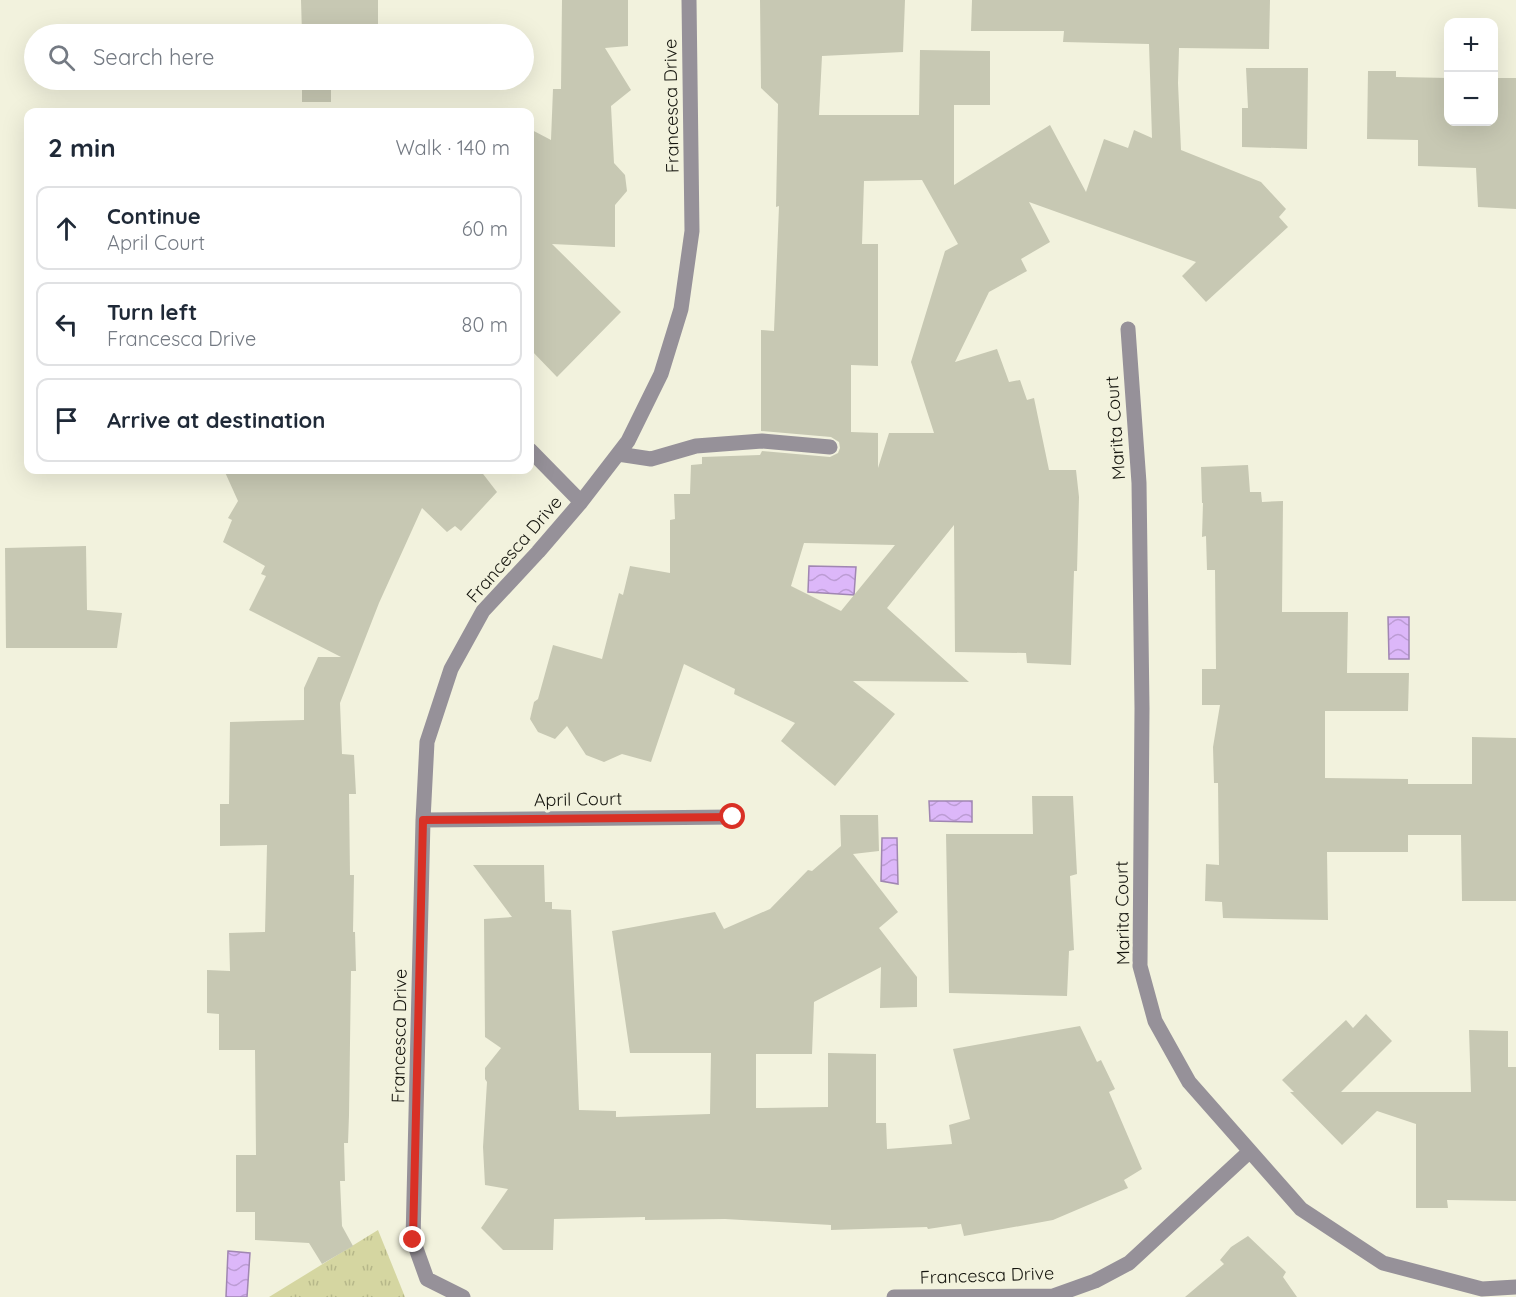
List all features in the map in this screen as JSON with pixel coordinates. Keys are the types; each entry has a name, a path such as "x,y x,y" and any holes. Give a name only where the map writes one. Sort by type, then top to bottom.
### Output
{"street":[{"name":"Francesca Drive","path":"463,1297 427,1279 413,1240 423,820 427,742 451,669 483,611 581,502 618,454 661,374 681,309 692,231 689,0"},
{"name":"Marita Court","path":"1128,328 1139,483 1142,708 1140,966 1155,1021 1189,1082 1300,1209 1383,1263 1482,1288 1516,1287"},
{"path":"618,454 651,459 696,446 762,441 830,447"},
{"path":"534,454 581,502"},
{"name":"April Court","path":"423,820 733,817"},
{"name":"Francesca Drive","path":"894,1297 1053,1296 1095,1281 1128,1263 1248,1152"}],"green space":[{"path":"378,1230 405,1297 269,1297"}],"water":[{"path":"809,566 856,567 854,595 808,592"},
{"path":"1388,617 1409,617 1409,659 1389,659"},
{"path":"929,801 972,801 972,822 930,821"},
{"path":"882,838 897,838 898,884 881,881"},
{"path":"228,1251 250,1253 247,1297 226,1297"}],"building":[{"path":"301,0 378,0 378,24 302,24"},
{"path":"562,0 628,0 628,46 605,48 631,90 611,106 614,163 625,175 627,191 615,205 615,247 552,244 621,312 557,377 534,353 534,131 551,140 553,89 561,89"},
{"path":"760,0 905,0 903,52 822,56 819,115 919,115 920,50 990,51 990,105 954,105 954,185 1050,125 1086,192 1104,139 1128,148 1134,130 1152,138 1149,44 1063,42 1064,31 971,31 972,0 1270,0 1269,49 1179,48 1181,150 1261,182 1286,209 1279,217 1288,227 1206,302 1182,276 1196,262 1029,202 1050,242 1021,259 1027,271 989,292 955,362 997,349 1009,382 1020,380 1027,400 1034,398 1049,470 1076,470 1079,497 1071,665 1027,663 1026,653 955,652 954,525 887,608 969,682 853,681 895,714 835,786 781,741 795,723 734,694 735,689 684,664 651,762 622,754 604,762 586,755 567,726 555,739 538,732 530,719 553,645 602,659 619,593 623,595 630,566 670,573 670,520 675,519 674,494 690,494 691,465 702,464 702,457 760,455 762,451 830,457 838,453 840,448 839,442 831,437 761,431 761,330 774,331 779,206 776,207 778,104 761,88","holes":["922,180 958,244 945,251 911,362 934,433 889,433 878,468 878,433 851,432 851,365 878,366 878,244 862,244 864,181","804,543 895,545 841,611 791,586"]},
{"path":"1246,68 1308,68 1307,149 1242,147 1242,108 1248,108"},
{"path":"1368,71 1396,71 1396,77 1444,78 1444,126 1498,126 1498,78 1516,78 1516,209 1478,207 1476,168 1418,166 1418,140 1367,139"},
{"path":"302,90 331,90 331,102 302,102"},
{"path":"1248,465 1250,492 1261,492 1262,502 1283,501 1282,612 1348,612 1347,673 1409,673 1408,711 1325,711 1325,778 1408,779 1408,784 1472,784 1472,737 1516,738 1516,901 1462,901 1461,835 1408,835 1408,852 1327,852 1328,920 1223,918 1222,902 1205,901 1206,864 1219,865 1218,783 1214,783 1213,747 1220,705 1202,705 1202,669 1216,669 1215,570 1207,570 1206,536 1202,537 1201,467"},
{"path":"226,474 483,474 497,492 461,531 455,526 447,532 422,508 379,603 340,703 342,754 354,755 356,794 349,794 350,875 354,875 353,932 355,932 356,971 351,971 348,1143 344,1143 345,1181 340,1181 342,1226 353,1246 322,1264 309,1243 255,1240 255,1212 236,1212 236,1155 256,1155 255,1050 219,1050 219,1014 207,1013 207,970 230,971 229,933 265,932 267,845 220,846 220,804 229,804 230,722 304,720 304,688 318,657 341,657 249,610 266,576 261,574 265,566 223,542 232,520 228,518 238,501"},
{"path":"86,546 87,610 122,613 117,648 6,648 5,548"},
{"path":"1032,796 1073,796 1077,874 1070,876 1074,950 1069,951 1067,996 949,993 946,834 1033,834"},
{"path":"840,815 878,815 879,851 853,854 898,912 879,928 917,977 917,1007 880,1008 881,967 814,1002 812,1054 756,1054 756,1108 828,1107 828,1053 876,1054 876,1123 886,1123 887,1149 952,1144 949,1125 970,1119 953,1049 1080,1026 1097,1062 1101,1060 1115,1089 1109,1092 1142,1169 1124,1180 1128,1188 1053,1220 964,1236 961,1224 928,1229 927,1227 831,1230 831,1225 725,1219 645,1220 645,1217 554,1219 553,1250 503,1250 481,1228 508,1189 485,1185 483,1147 487,1082 485,1068 501,1048 485,1037 484,919 512,917 473,865 544,865 545,902 552,902 552,909 571,910 579,1110 616,1111 616,1117 710,1114 711,1053 630,1053 612,931 715,912 724,929 770,909 808,870 812,871 841,846"},
{"path":"1366,1014 1392,1041 1341,1092 1471,1092 1469,1030 1508,1031 1508,1067 1516,1067 1516,1201 1447,1200 1448,1208 1416,1208 1416,1124 1377,1111 1342,1145 1290,1092 1294,1092 1282,1080 1346,1020 1353,1028"},
{"path":"1248,1236 1286,1272 1283,1277 1297,1297 1185,1297 1224,1264 1220,1260 1231,1247"}],"route":[{"path":"413,1240 423,820 733,817"}]}
